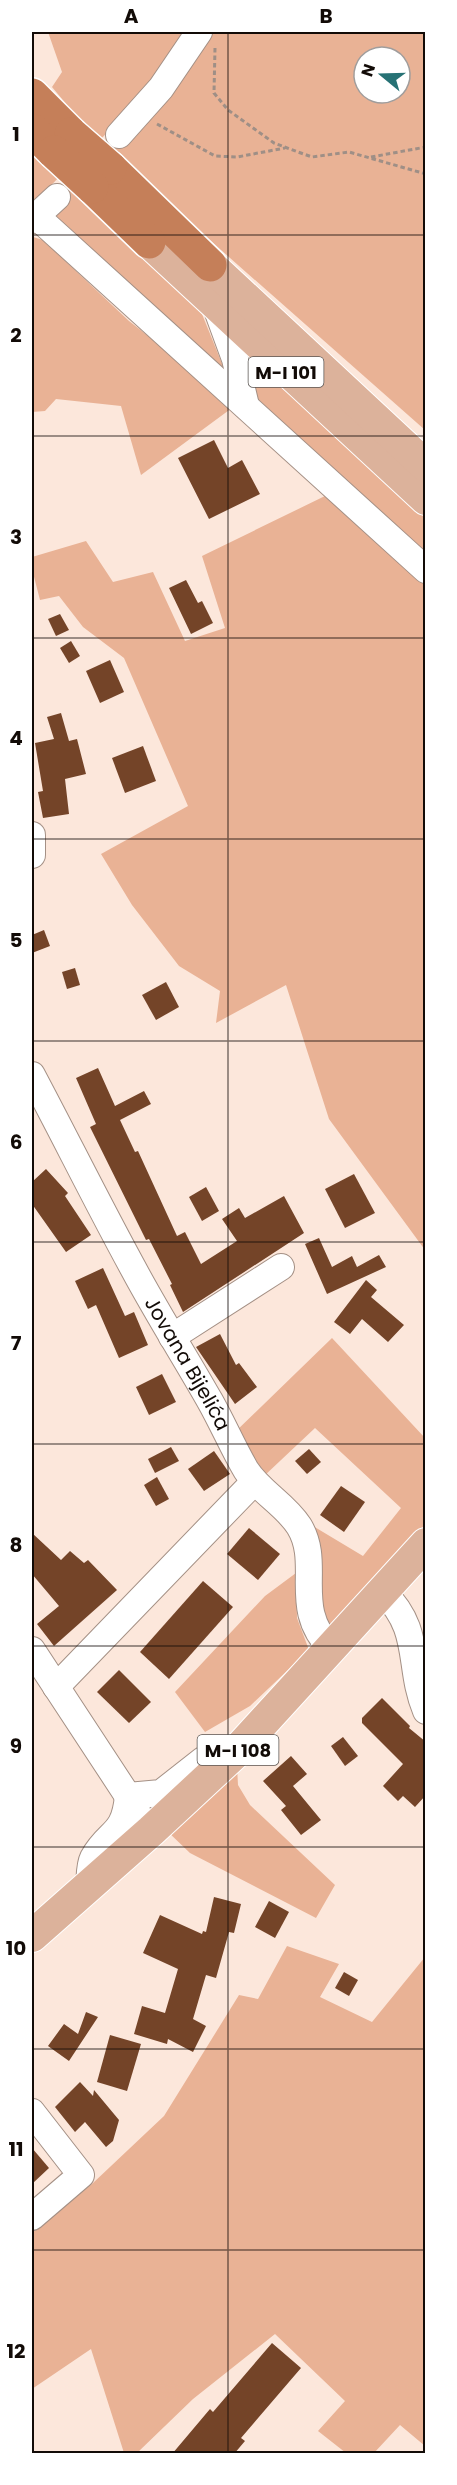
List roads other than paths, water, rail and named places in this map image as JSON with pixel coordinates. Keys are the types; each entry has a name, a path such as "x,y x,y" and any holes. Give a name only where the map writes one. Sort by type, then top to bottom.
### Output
{"highway":[{"name":"M-I 101","path":"32,95 52,138 210,265"},
{"name":"M-I 101","path":"101,178 149,242"}],"main road":[{"name":"M-I 101","path":"149,242 216,307 426,499"},
{"name":"M-I 101","path":"210,265 418,458"},
{"name":"M-I 108","path":"32,1936 235,1753 426,1544"}],"street":[{"path":"119,135 207,36"},
{"path":"57,197 34,218 426,570"},
{"path":"216,307 235,359 246,406"},
{"path":"32,834 32,855"},
{"name":"Jovana Bijelića","path":"32,1075 133,1270 254,1482 298,1525 306,1552 307,1595 313,1623 320,1637 332,1649"},
{"path":"172,1336 281,1268"},
{"path":"56,1687 254,1482"},
{"path":"383,1592 404,1618 412,1642 420,1695 426,1711"},
{"path":"32,1650 151,1831"},
{"path":"128,1796 161,1793 203,1760 235,1753"},
{"path":"89,1887 94,1857 123,1824 128,1796"},
{"path":"32,2112 81,2175 32,2217"}]}
